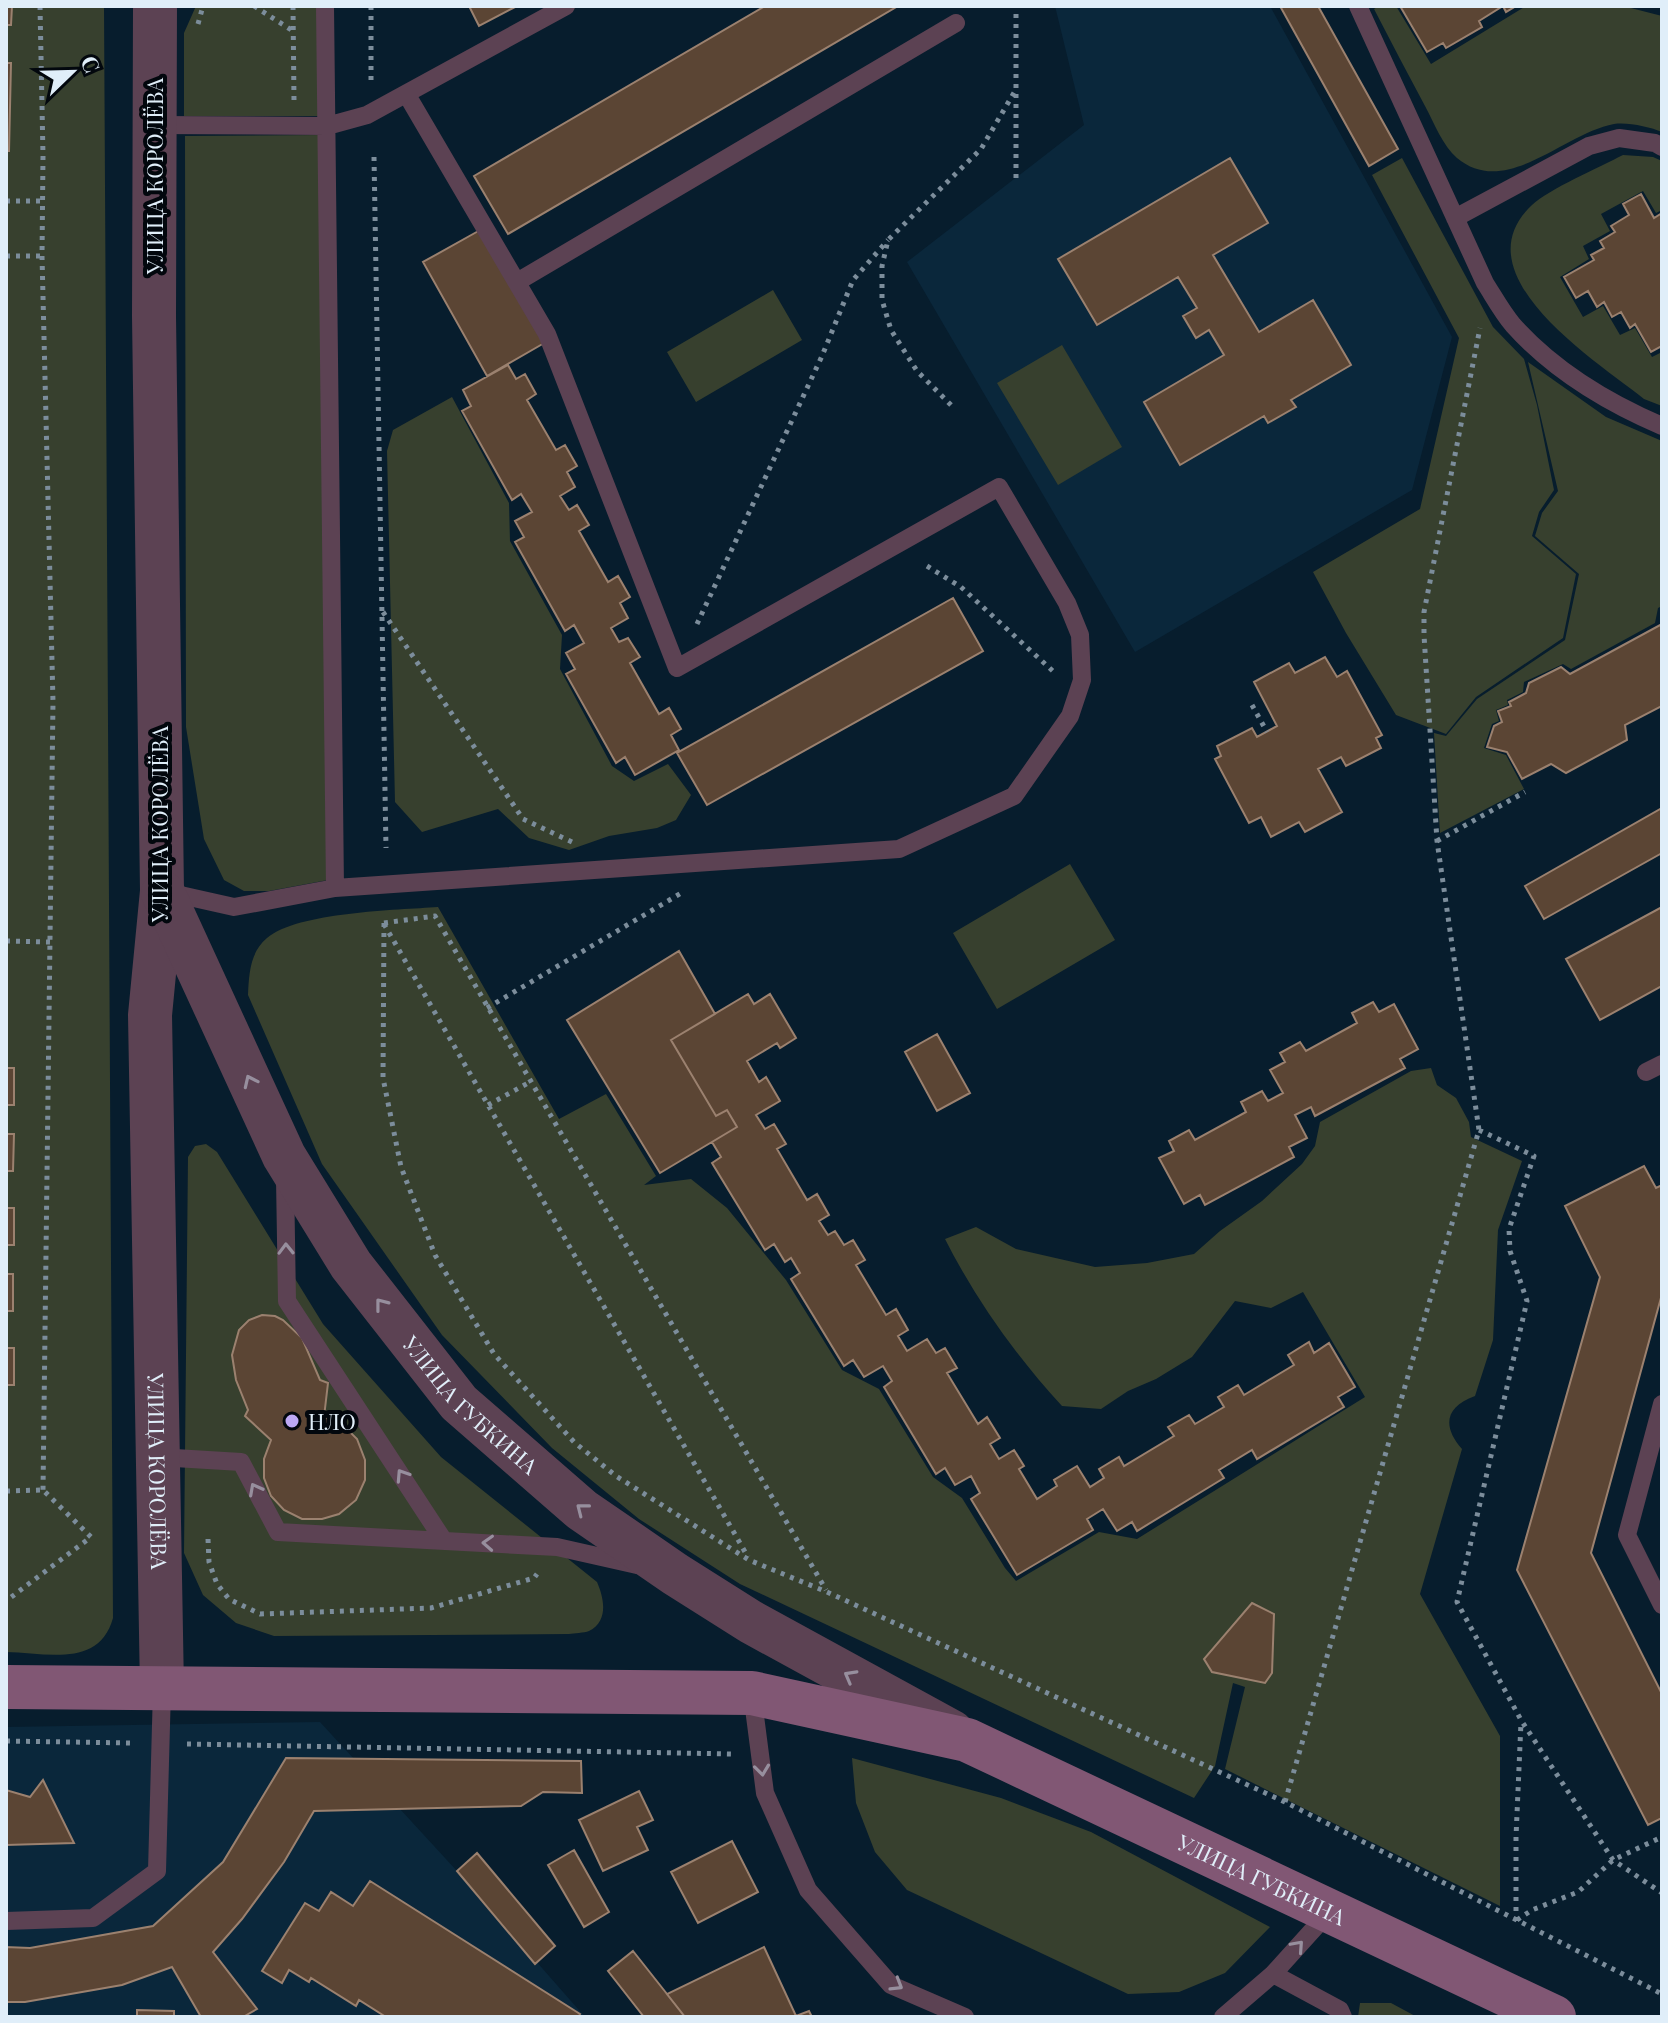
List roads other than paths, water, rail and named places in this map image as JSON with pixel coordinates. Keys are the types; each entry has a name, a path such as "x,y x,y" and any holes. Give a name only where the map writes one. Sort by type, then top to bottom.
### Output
{"main road":[{"name":"УЛИЦА ГУБКИНА","path":"6,1687 752,1693 967,1740 1554,2017"}],"street":[{"name":"УЛИЦА КОРОЛЁВА","path":"155,6 153,125 162,891 150,1015 162,1689"},
{"name":"УЛИЦА ГУБКИНА","path":"162,891 284,1156 351,1265 459,1403 582,1510 675,1574 751,1622 967,1740"}],"lane":[{"path":"325,6 335,888"},
{"path":"153,125 327,126 367,115 566,6"},
{"path":"1358,6 1485,283 1511,323 1543,356 1612,404 1662,426"},
{"path":"517,282 956,23"},
{"path":"162,891 234,907 335,888 899,849 1014,796 1070,716 1082,680 1080,635 1067,603 999,487 677,668 547,334 407,95"},
{"path":"1455,218 1589,146 1619,138 1655,143 1662,147"},
{"path":"284,1156 287,1301 444,1541"},
{"path":"1662,1404 1627,1535 1662,1605"},
{"path":"158,1457 241,1462 278,1532 557,1547 675,1574"},
{"path":"6,1921 93,1918 157,1871 162,1689"},
{"path":"752,1693 765,1793 808,1890 891,1985 965,2017"},
{"path":"1223,2017 1273,1974 1330,1910"},
{"path":"1273,1974 1340,2010 1343,2017"}],"place":[{"name":"НЛО","path":"292,1421"}]}
